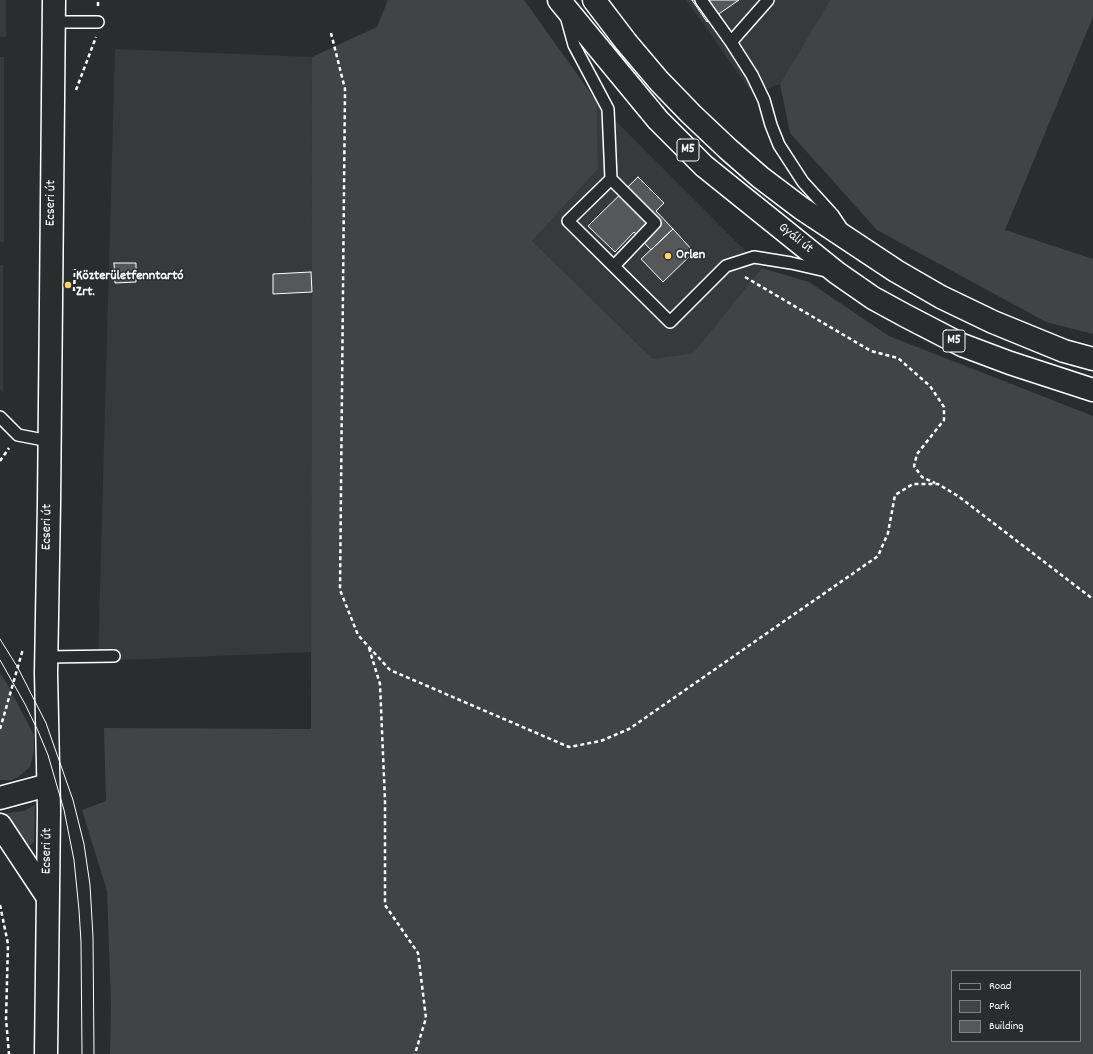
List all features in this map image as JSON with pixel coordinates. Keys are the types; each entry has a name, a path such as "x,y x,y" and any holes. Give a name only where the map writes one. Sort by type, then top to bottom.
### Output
{"main road":[{"name":"Ecseri út","path":"46,1054 48,785 46,657 54,0"},
{"name":"Gyáli út","path":"594,0 626,42 659,81 691,114 760,177 801,208 896,271 941,297 993,322 1064,351 1093,359"},
{"name":"Gyáli út","path":"561,2 658,120 704,166 837,273 873,298 962,345 1010,363 1093,390"},
{"path":"0,798 48,785"},
{"path":"0,825 47,896"}],"lane":[{"path":"701,0 752,75 764,100 779,145 803,182 833,215 852,242"},
{"path":"731,42 768,0"},
{"path":"561,2 574,45 608,109 612,178 655,223 614,266"},
{"path":"54,22 98,22"},
{"path":"612,178 568,221 670,322 726,266 754,257 837,273"},
{"path":"0,417 18,435 49,441"},
{"path":"46,657 114,656"}],"path":[{"path":"331,33 345,89 340,590 358,635 390,670 568,747 601,741 629,729 878,556 888,533 895,495 913,484 938,484"},
{"path":"726,266 871,351 898,358 930,386 944,407 944,420 916,454 914,466 922,477 938,484 958,496 1093,599"},
{"path":"369,647 380,684 385,801 385,905 418,953 426,1018 415,1054"},
{"path":"0,905 8,944 6,1019 9,1054"}],"shaded area":[{"path":"0,0 6,0 6,37 0,37"},
{"path":"686,0 830,0 780,84 753,94"},
{"path":"115,49 312,57 311,652 98,661"},
{"path":"0,57 4,57 4,242 0,242"},
{"path":"597,102 762,268 693,353 653,359 532,241 598,169"},
{"path":"0,265 3,265 3,393 0,390"}],"green space":[{"path":"388,0 524,0 597,102 598,169 532,241 653,359 693,353 762,268 809,282 889,336 1093,416 1093,1054 110,1054 111,1004 107,891 82,810 106,801 104,728 311,729 312,57 377,27"},
{"path":"830,0 1093,0 1093,17 1005,230 1093,259 1093,334 1046,322 877,230 790,133 780,84"},
{"path":"0,673 34,735 34,752 30,767 12,780 0,780"},
{"path":"35,805 34,842 31,845 28,845 6,813 24,811"}],"building":[{"path":"692,0 739,0 707,22"},
{"path":"638,177 664,203 656,211 673,229 651,250 634,232 615,252 588,226"},
{"name":"Orlen","path":"673,229 694,252 663,282 641,259"},
{"path":"114,263 136,263 136,282 115,283"},
{"path":"311,272 312,292 273,294 273,274"}],"tram line":[{"path":"0,639 18,668 46,723 73,800 84,844 90,885 93,937 94,1054"},
{"path":"0,660 25,704 38,731 48,755 64,810 74,860 79,910 81,942 82,1054"}],"place":[{"name":"Orlen","path":"668,256"},
{"name":"Közterületfenntartó Zrt.","path":"68,285"}]}
